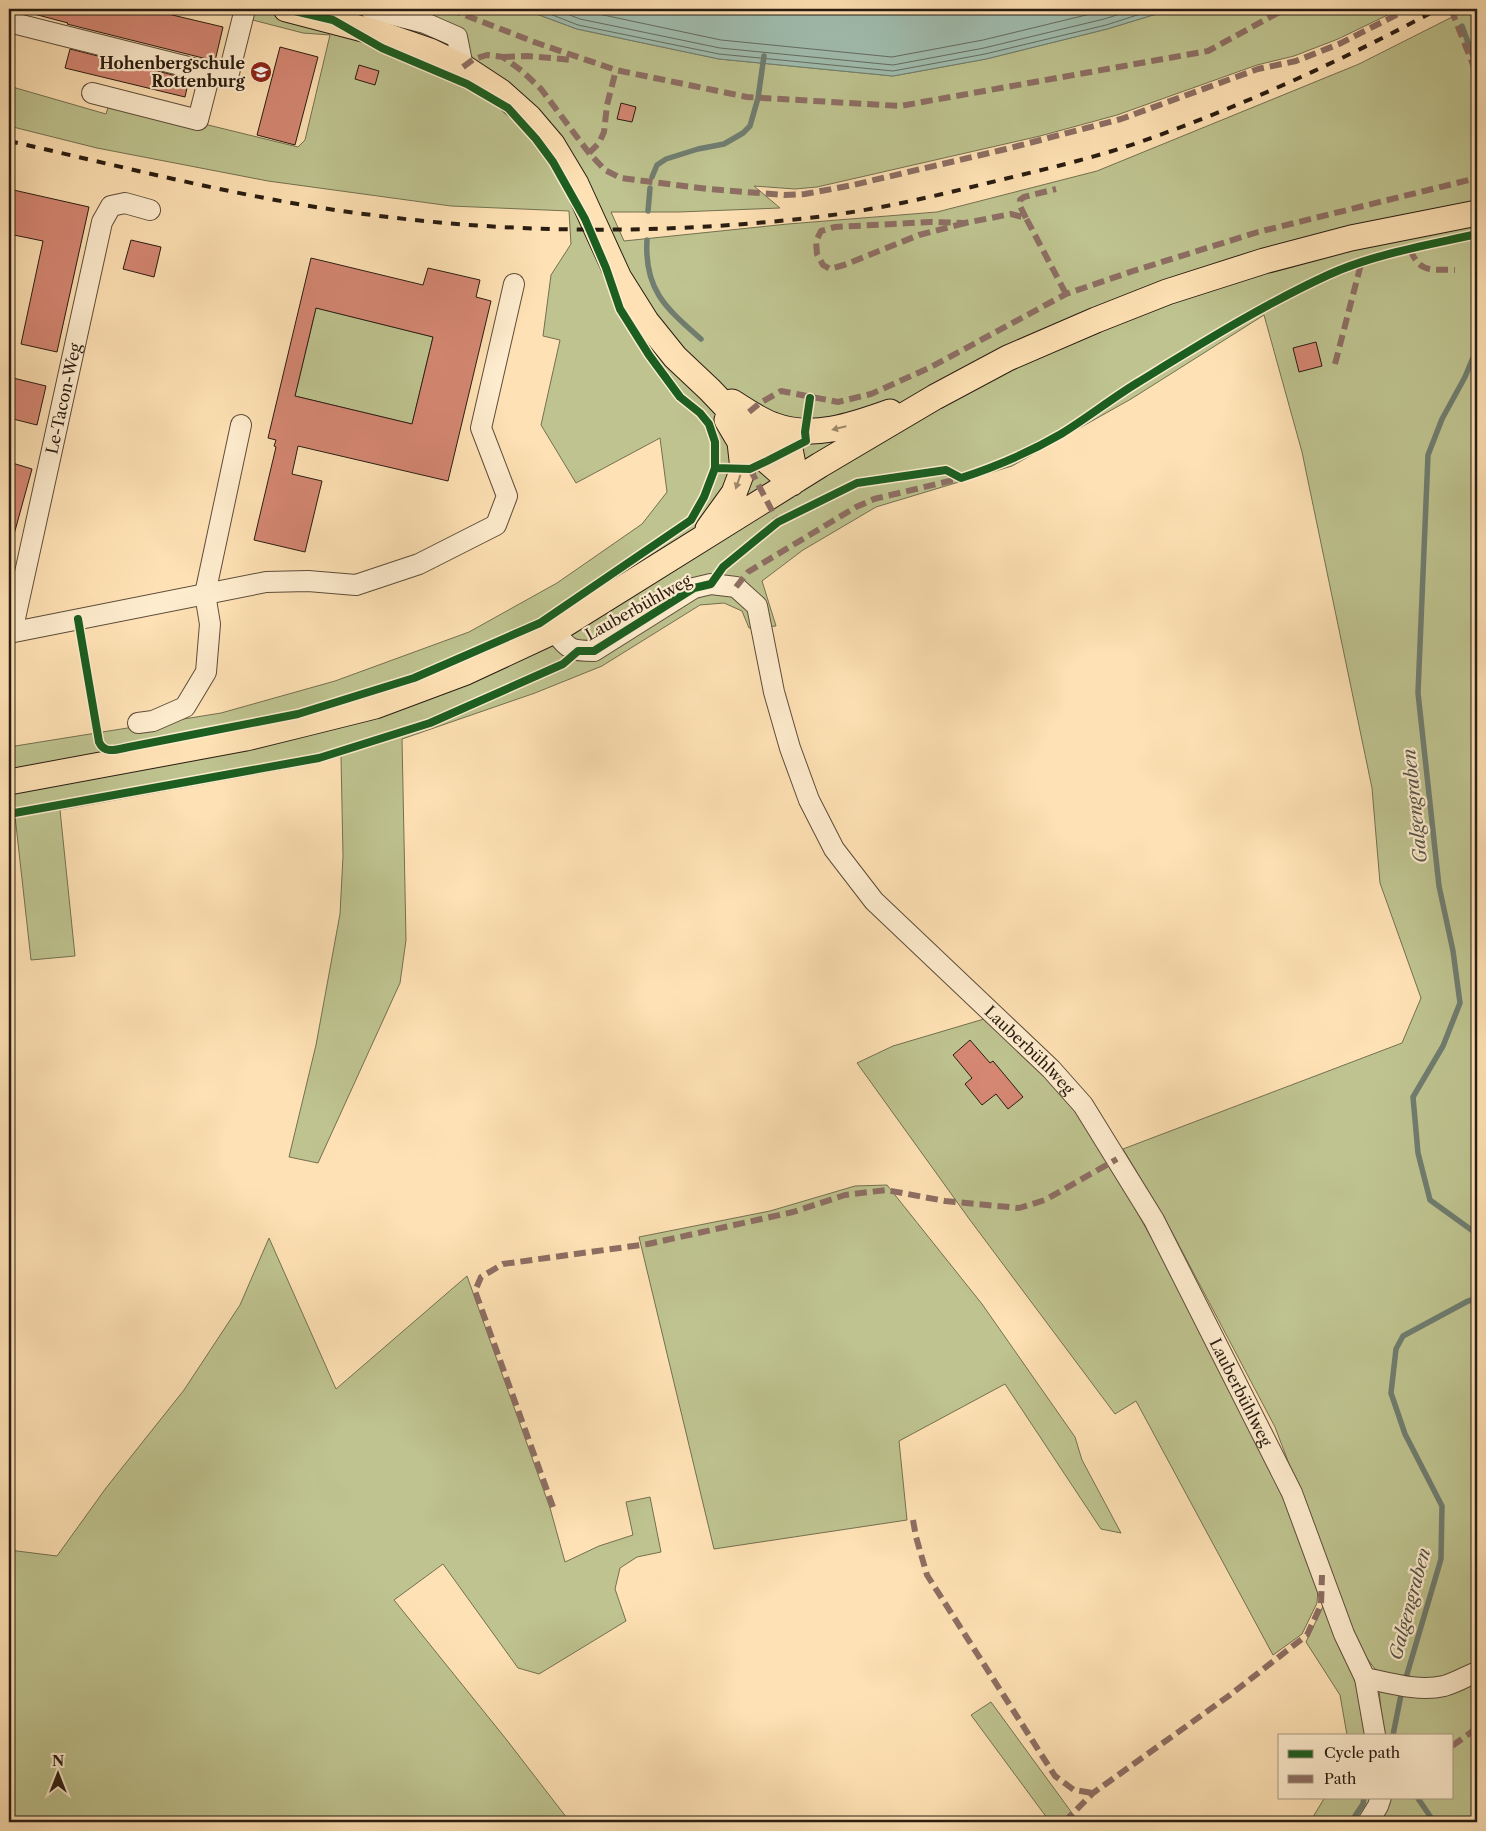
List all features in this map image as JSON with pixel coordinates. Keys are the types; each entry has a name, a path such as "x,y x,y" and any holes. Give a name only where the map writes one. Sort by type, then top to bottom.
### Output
{"main road":[{"path":"286,9 403,41 463,67 502,92 529,117 552,144 576,184 619,278 646,321 675,358 710,390 748,430 767,461 794,481"},
{"path":"9,782 246,738 375,706 466,672 554,631 702,537 935,396 1008,358 1096,320 1168,292 1264,261 1351,238 1477,213"},
{"path":"710,390 771,425 787,430 826,431 876,417 935,396"},
{"path":"702,537 734,493 743,469 740,442 710,390"},
{"path":"771,425 790,449 794,481"}],"street":[{"path":"9,22 228,77 245,9"},
{"path":"370,9 425,23 457,37 463,67"},
{"path":"92,93 198,120 210,73"},
{"name":"Le-Tacon-Weg","path":"11,632 102,222 111,206 125,203 150,210"},
{"path":"11,632 266,582 308,581 356,585 420,564 496,525 507,496 481,428 514,284"},
{"path":"138,723 153,720 186,707 206,672 210,624 205,594 242,425"},
{"name":"Lauberbühlweg","path":"554,631 567,647 578,651 594,651 694,588 711,584 736,587 757,606 774,692 790,748 809,800 834,849 874,901 1052,1069 1083,1106 1154,1220 1292,1493 1344,1634 1365,1678 1375,1732"},
{"path":"1365,1678 1425,1688 1444,1686 1477,1672"},
{"path":"1368,1822 1381,1798"}],"green space":[{"path":"210,9 523,9 577,29 719,59 893,76 986,59 1107,29 1173,9 1400,9 1338,39 1294,56 1257,65 1117,115 1040,136 817,187 795,189 754,186 780,208 679,212 611,212 624,241 788,224 937,212 1097,171 1359,64 1468,9 1477,9 1477,1664 1442,1680 1394,1678 1375,1669 1359,1648 1275,1427 1164,1217 1123,1149 1402,1043 1421,998 1380,883 1372,788 1302,452 1264,315 1131,399 1012,466 876,507 803,550 762,581 776,626 749,628 742,611 724,603 700,605 602,666 535,693 402,739 406,940 400,983 318,1163 289,1157 316,1045 340,914 343,856 341,756 317,763 60,810 75,956 31,960 15,816 9,817 9,747 221,713 335,681 469,632 557,583 642,524 667,492 660,438 576,483 541,425 560,340 543,336 551,275 571,244 569,211 451,206 268,181 97,148 9,126 9,86 106,114 110,101 298,147 305,140 330,35 303,33"},
{"path":"316,308 433,337 412,424 295,396"},
{"path":"984,1019 1041,1069 1091,1130 1213,1348 1288,1494 1319,1576 1317,1603 1302,1634 1273,1655 1136,1401 1115,1414 970,1220 857,1063 893,1046"},
{"path":"887,1185 982,1304 1075,1437 1082,1460 1121,1533 1101,1529 1005,1384 899,1441 907,1520 714,1549 639,1237 770,1211 855,1186"},
{"path":"269,1238 336,1389 467,1276 550,1508 565,1562 599,1546 633,1535 626,1502 650,1497 661,1552 637,1557 620,1568 615,1589 626,1621 539,1674 518,1668 443,1564 394,1600 570,1822 9,1822 9,1550 57,1556 106,1488 184,1390 240,1305"},
{"path":"1326,1600 1357,1686 1369,1734 1347,1734 1340,1695 1306,1642"},
{"path":"1477,1677 1477,1822 1310,1822 1324,1798 1454,1798 1454,1734 1384,1734 1379,1691"},
{"path":"991,1702 1079,1822 1050,1822 971,1715"}],"water":[{"path":"523,9 1173,9 1107,29 986,59 893,76 719,59 577,29"}],"building":[{"path":"34,9 147,9 223,27 215,61 67,24 34,14"},
{"path":"280,47 318,57 295,145 257,135"},
{"path":"70,49 189,79 185,97 65,68"},
{"path":"359,65 379,71 375,85 355,79"},
{"path":"621,103 636,107 632,122 617,119"},
{"path":"9,189 89,207 57,352 21,344 43,241 9,234"},
{"path":"131,240 161,247 154,277 123,269"},
{"path":"311,258 423,285 428,268 480,280 476,297 491,301 448,481 298,446 292,474 322,481 305,552 254,540 276,447 274,446 276,440 268,438","holes":["316,308 433,337 412,424 295,396"]},
{"path":"1316,342 1322,366 1299,372 1293,348"},
{"path":"9,377 46,386 37,425 9,418"},
{"path":"9,462 32,469 13,538 9,537"},
{"path":"970,1040 990,1063 993,1061 1023,1097 1008,1109 996,1094 982,1105 965,1084 972,1078 953,1055"}],"waterway":[{"name":"Galgengraben","path":"1462,26 1477,67"},
{"path":"652,177 657,165 666,159 698,149 724,144 743,133 750,126 758,98 764,56"},
{"path":"648,211 650,188"},
{"path":"647,240 649,272 660,297 677,317 701,339"},
{"name":"Galgengraben","path":"1477,348 1465,377 1442,419 1428,455 1418,693 1439,886 1453,951 1460,1003 1443,1046 1413,1097 1418,1153 1430,1200 1477,1234"},
{"name":"Galgengraben","path":"1405,1681 1441,1559 1442,1506 1405,1434 1391,1393 1396,1349 1403,1336 1468,1301 1477,1299"},
{"name":"Galgengraben","path":"1393,1734 1402,1690"},
{"name":"Galgengraben","path":"1351,1822 1363,1804 1364,1798"},
{"path":"1418,1798 1434,1822"}],"railway":[{"path":"9,141 280,201 326,209 426,221 535,229 590,230 699,227 754,223 833,215 907,202 1042,170 1117,149 1154,137 1262,94 1334,62 1438,9"}],"marked path":[{"path":"449,9 537,43 616,70 747,97 900,106 1208,51 1285,9"},
{"path":"463,67 474,59 487,55 503,57 522,71 541,89 589,153 605,170 621,178 708,189 784,195 805,194 853,185 1006,149 1121,119 1258,69 1296,61 1339,44 1408,9"},
{"path":"1451,9 1477,75"},
{"path":"503,57 527,56 573,60"},
{"path":"589,153 599,143 604,132 607,105 616,70"},
{"path":"749,412 781,391 838,402 871,394 931,367 1066,294 1258,232 1477,178"},
{"path":"1026,218 1020,206 1020,200 1024,197 1056,189"},
{"path":"965,223 919,235 830,269 823,265 817,254 816,241 821,231 835,227 930,222 965,223 1011,214 1026,218 1066,294"},
{"path":"1410,249 1418,263 1422,266 1433,270 1455,270"},
{"path":"1335,364 1361,264"},
{"path":"750,469 778,522"},
{"path":"736,587 748,572 856,507 874,499 962,478"},
{"path":"553,1507 475,1291 481,1277 503,1264 648,1244 793,1212 845,1195 886,1190 945,1201 1019,1208 1045,1200 1117,1159"},
{"path":"913,1520 927,1575 1055,1776 1074,1790 1093,1793"},
{"path":"1064,1822 1093,1793 1230,1695 1307,1635 1321,1605 1322,1575"},
{"path":"1454,1745 1477,1728"}],"cycle path":[{"path":"78,619 99,742 105,749 116,750 298,714 414,678 540,623 691,520 704,497 715,468 715,442 709,424 700,413 680,397 649,355 620,309 606,268 585,219 553,162 536,139 508,108 467,84 382,48 333,20 286,9"},
{"path":"9,814 319,758 430,723 563,664 578,651 594,651 694,588 711,584 723,567 778,522 857,483 946,470 961,478 999,464 1061,434 1127,389 1184,354 1303,287 1364,261 1477,234"},
{"path":"715,468 750,469 806,441 805,432 810,398"}],"place":[{"name":"Hohenbergschule Rottenburg","path":"261,72"}]}
